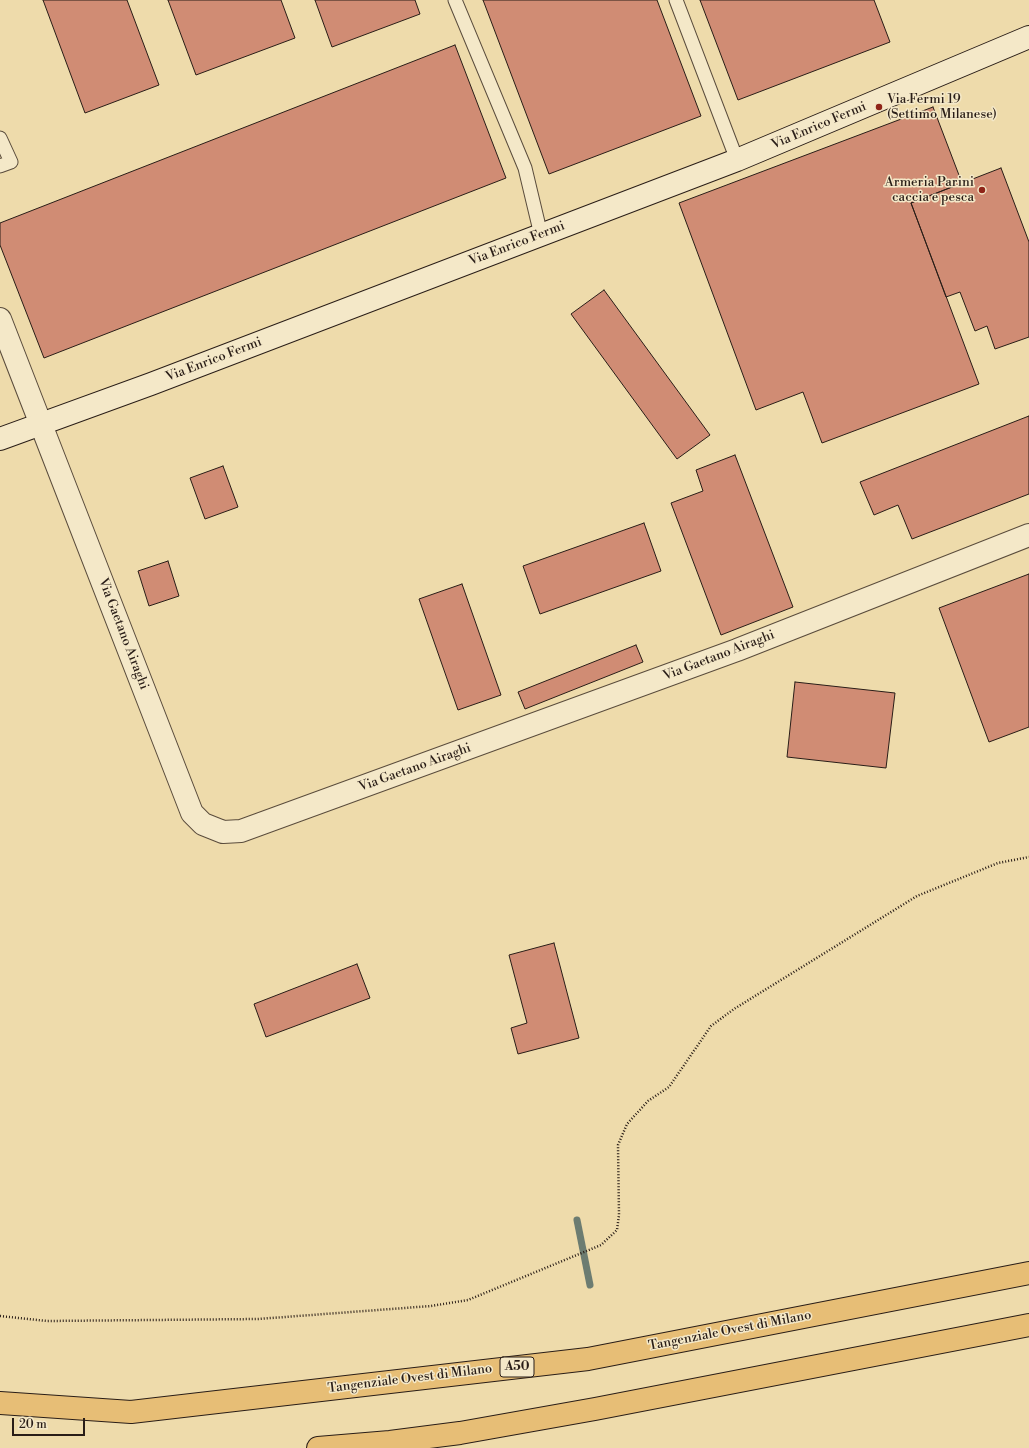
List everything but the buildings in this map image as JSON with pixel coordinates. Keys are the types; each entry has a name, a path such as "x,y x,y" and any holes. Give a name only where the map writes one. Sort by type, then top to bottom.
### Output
{"highway":[{"name":"Tangenziale Ovest di Milano","path":"0,1403 131,1412 588,1359 1029,1274"},
{"path":"318,1448 390,1442 460,1433 595,1409 1029,1326"}],"street":[{"name":"Via Enrico Fermi","path":"0,439 41,425 737,160 1029,37"},
{"name":"Via Gaetano Airaghi","path":"0,319 192,813 203,824 223,832 241,832 737,650 1029,535"}],"lane":[{"path":"455,0 524,168 541,235"},
{"path":"676,0 737,160"},
{"path":"0,138 11,162 0,166"}],"path":[{"path":"0,1316 47,1321 258,1319 431,1306 468,1300 601,1245 617,1230 619,1215 618,1145 627,1124 648,1101 669,1087 711,1026 734,1009 917,896 998,863 1029,857"}],"waterway":[{"path":"577,1220 590,1285"}],"place":[{"name":"Via Fermi 19 (Settimo Milanese)","path":"879,107"},
{"name":"Armeria Parini caccia e pesca","path":"982,190"}]}
